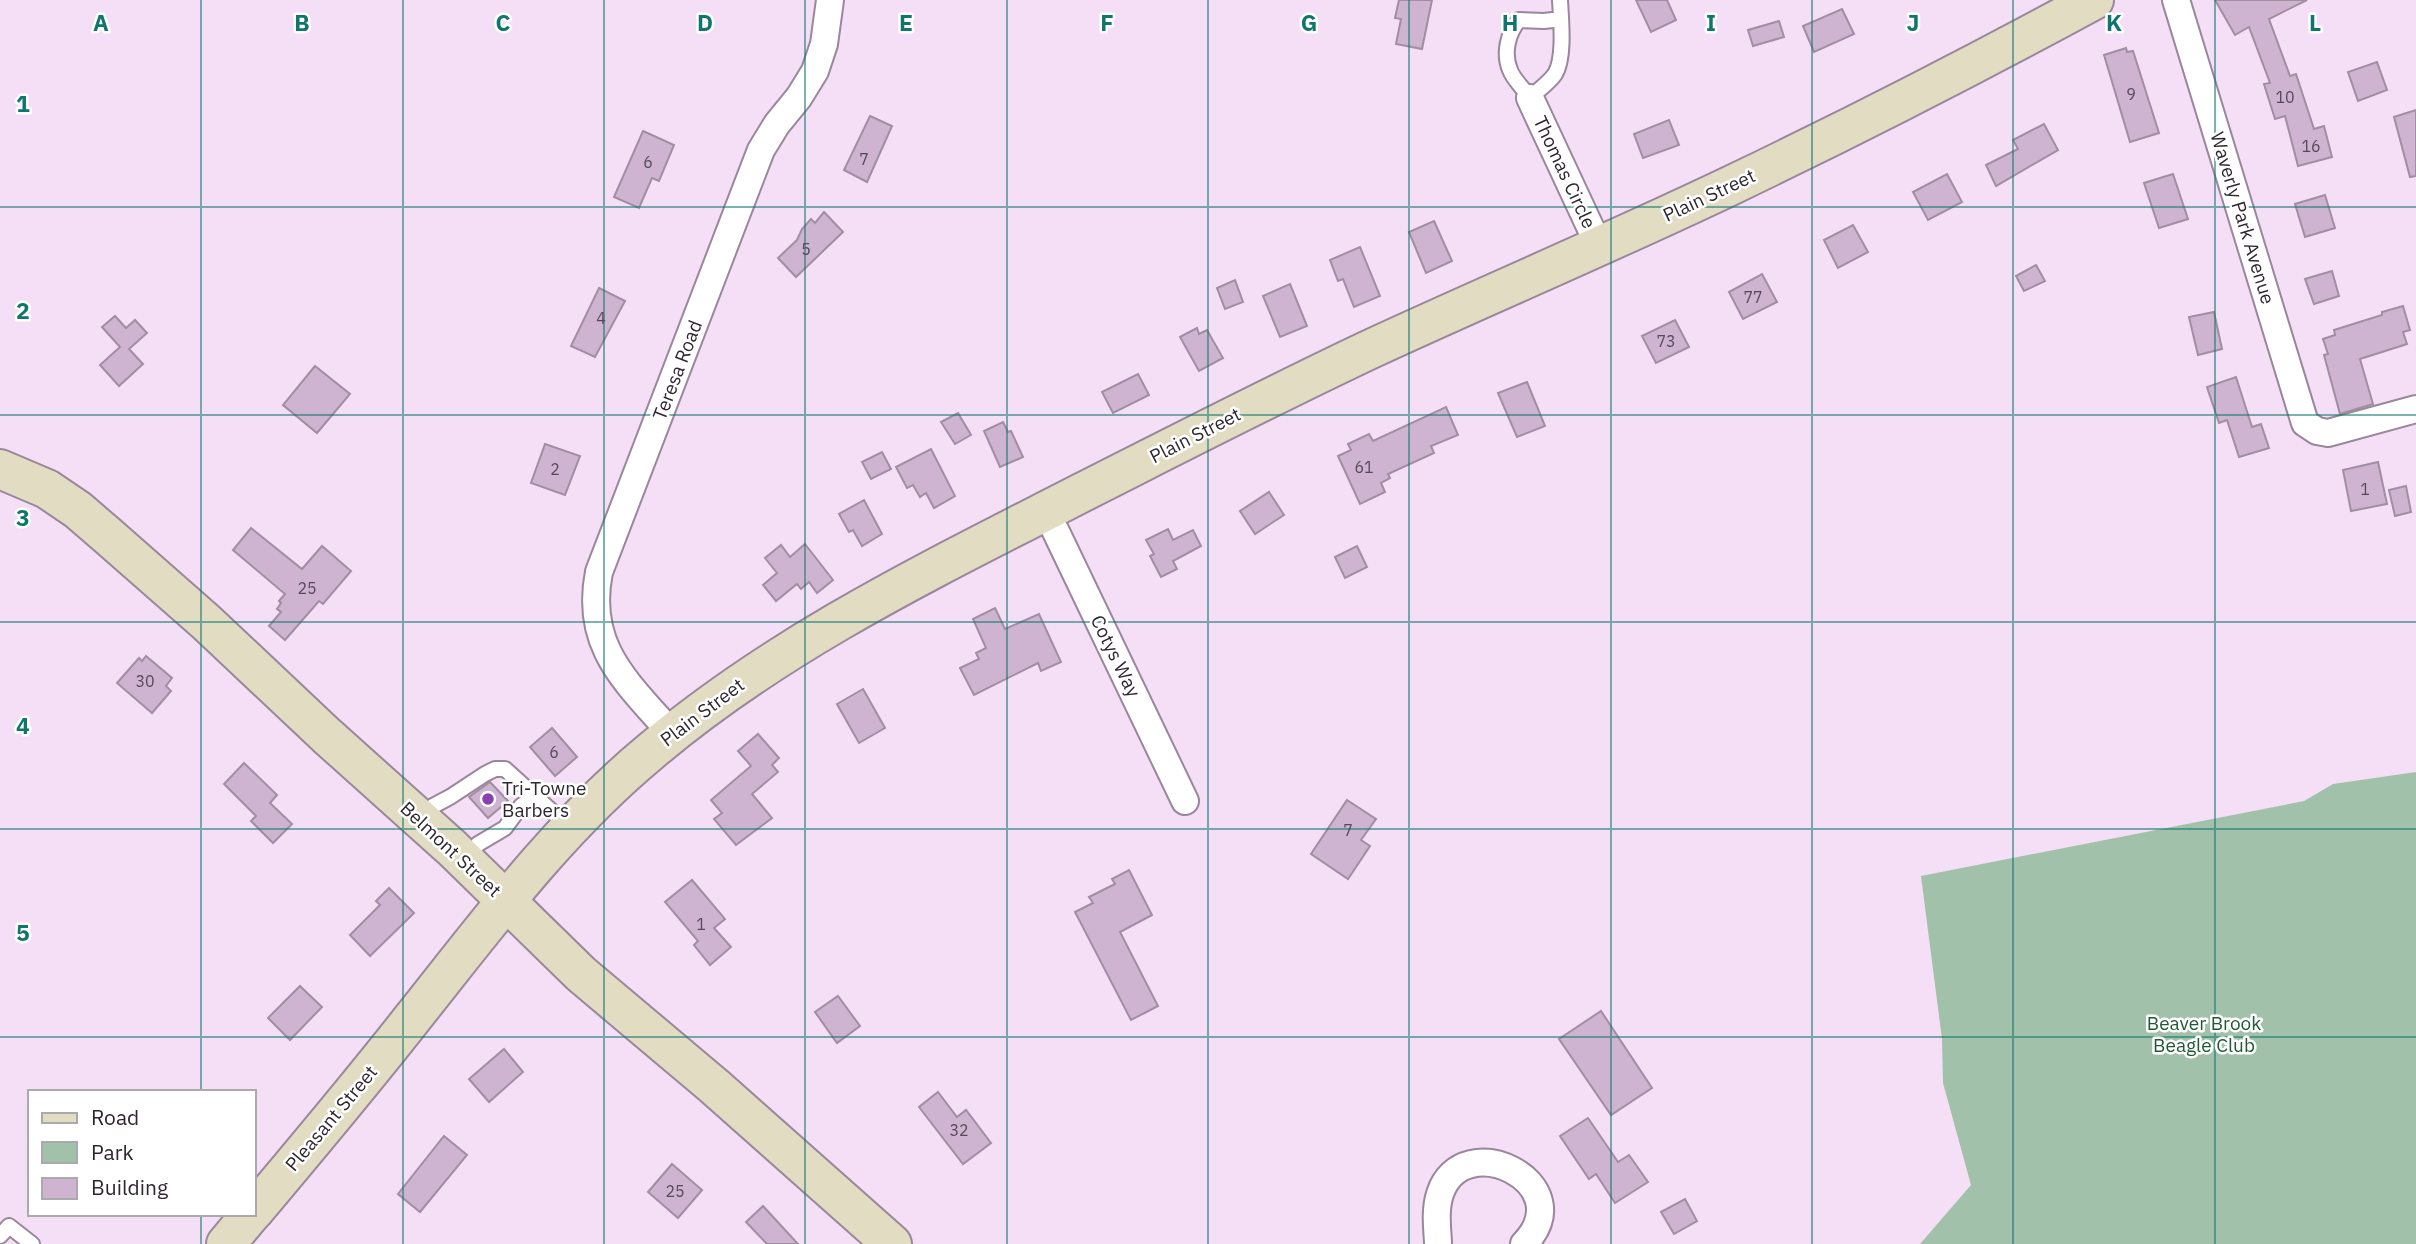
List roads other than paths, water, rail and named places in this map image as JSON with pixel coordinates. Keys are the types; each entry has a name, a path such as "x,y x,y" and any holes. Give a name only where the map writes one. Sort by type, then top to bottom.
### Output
{"main road":[{"name":"Plain Street","path":"407,1025 505,900 570,828 621,778 672,734 743,682 845,617 926,572 1274,395 1776,164 2094,0"},
{"name":"Belmont Street","path":"0,469 47,489 78,510 206,622 582,974 714,1086 892,1244"},
{"name":"Pleasant Street","path":"256,1208 407,1025"},
{"name":"Pleasant Street","path":"226,1244 249,1216"}],"street":[{"name":"Teresa Road","path":"672,734 629,684 607,651 598,629 596,590 600,572 761,150 815,71 824,44 830,0"},
{"name":"Waverly Park Avenue","path":"2176,0 2305,424 2317,431 2328,433 2416,410"},
{"name":"Thomas Circle","path":"1530,98 1599,246"},
{"name":"Cotys Way","path":"1046,511 1185,801"},
{"path":"1441,1243 1437,1208 1444,1184 1468,1165 1489,1163 1511,1168 1530,1181 1535,1190 1539,1210 1536,1225 1524,1244"}],"lane":[{"path":"1560,0 1561,19 1560,56 1556,73 1530,98 1510,70 1507,47 1511,29 1518,20 1561,19"},
{"path":"418,818 485,774 500,768 505,769 570,828"},
{"path":"464,861 478,844 501,832 521,806 535,796"},
{"path":"0,1236 9,1226 32,1244"}],"place":[{"name":"Tri-Towne Barbers","path":"488,799"}],"park label":[{"name":"Beaver Brook Beagle Club","path":"2204,1034"}]}
